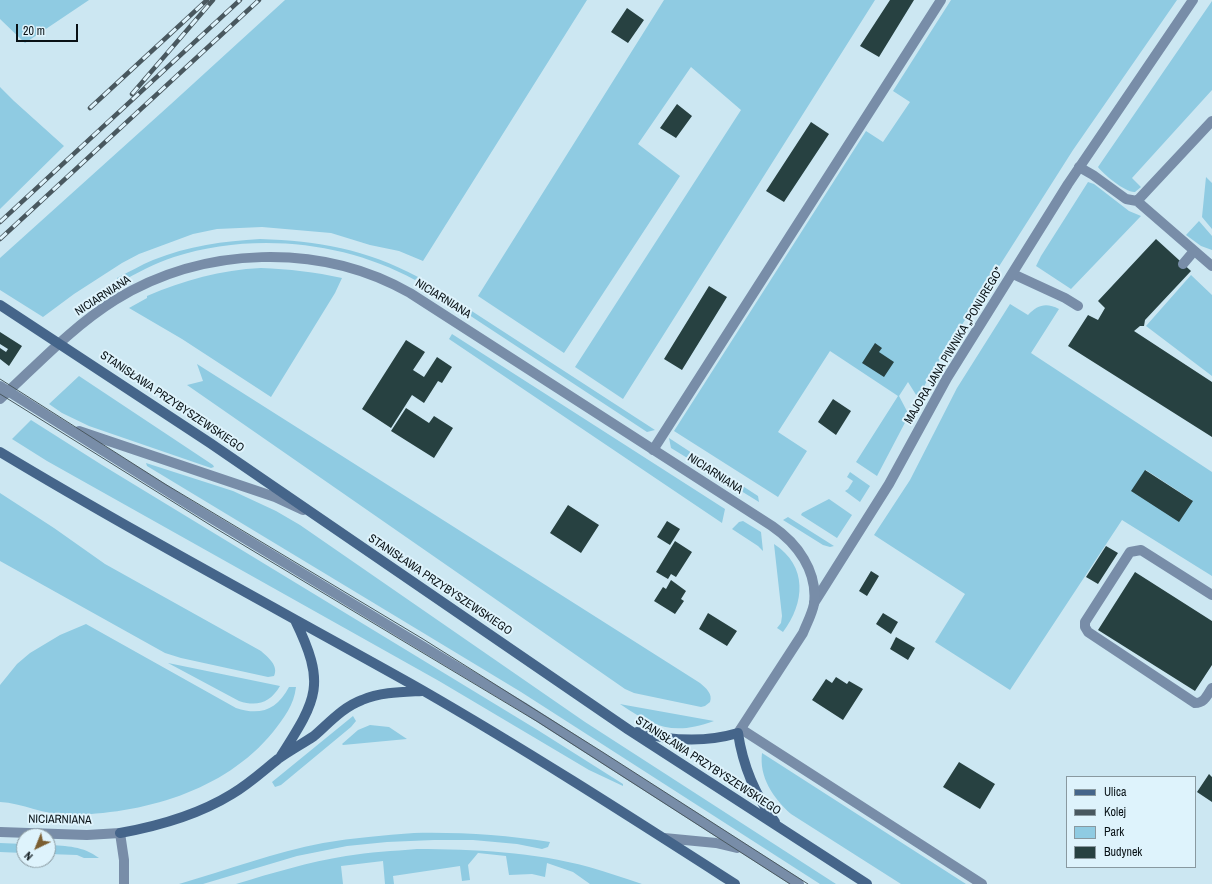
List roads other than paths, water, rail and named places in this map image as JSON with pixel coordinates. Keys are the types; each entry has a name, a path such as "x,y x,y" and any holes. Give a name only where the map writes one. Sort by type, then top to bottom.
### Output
{"main road":[{"name":"STANISŁAWA PRZYBYSZEWSKIEGO","path":"0,305 92,364 210,443 629,730 867,884"},
{"path":"0,452 110,516 422,691 580,785 735,884"},
{"path":"278,759 306,716 314,691 314,672 311,659 295,620"},
{"path":"120,833 148,828 177,819 231,795 255,779 278,759 313,736 339,713 361,700 394,693 422,691"},
{"path":"629,730 654,737 694,741 712,739 739,731 743,758 754,789 763,805 780,828"}],"street":[{"path":"653,450 941,0"},
{"name":"MAJORA JANA PIWNIKA „PONUREGO”","path":"739,731 803,633 811,616 814,603 889,484 947,378 1079,167 1193,0"},
{"path":"1137,201 1212,121"},
{"path":"1079,167 1093,175 1126,199 1134,202 1137,201 1212,266"},
{"path":"1182,264 1194,251"},
{"name":"NICIARNIANA","path":"0,399 83,323 114,301 142,286 179,270 215,262 254,257 290,258 316,261 345,267 369,274 394,284 410,293 779,531 794,544 806,562 814,583 814,603"},
{"path":"1013,274 1065,298 1078,306"},
{"path":"0,386 197,510 523,707 799,884"},
{"path":"55,421 86,434 275,497 316,515"},
{"path":"1212,595 1141,550 1130,552 1085,622 1085,627 1088,632 1195,703 1200,703 1204,700 1212,688"},
{"path":"739,731 982,884"},
{"name":"NICIARNIANA","path":"0,832 87,835 120,833"},
{"path":"120,833 124,860 124,884"},
{"path":"664,838 711,842 731,846 761,860"}],"tram line":[{"path":"0,379 165,484 423,639 808,884"},
{"path":"0,394 215,528 538,722 790,884"}],"railway":[{"path":"90,108 207,0"},
{"path":"132,94 213,0"},
{"path":"0,222 240,0"},
{"path":"0,239 259,0"}]}
